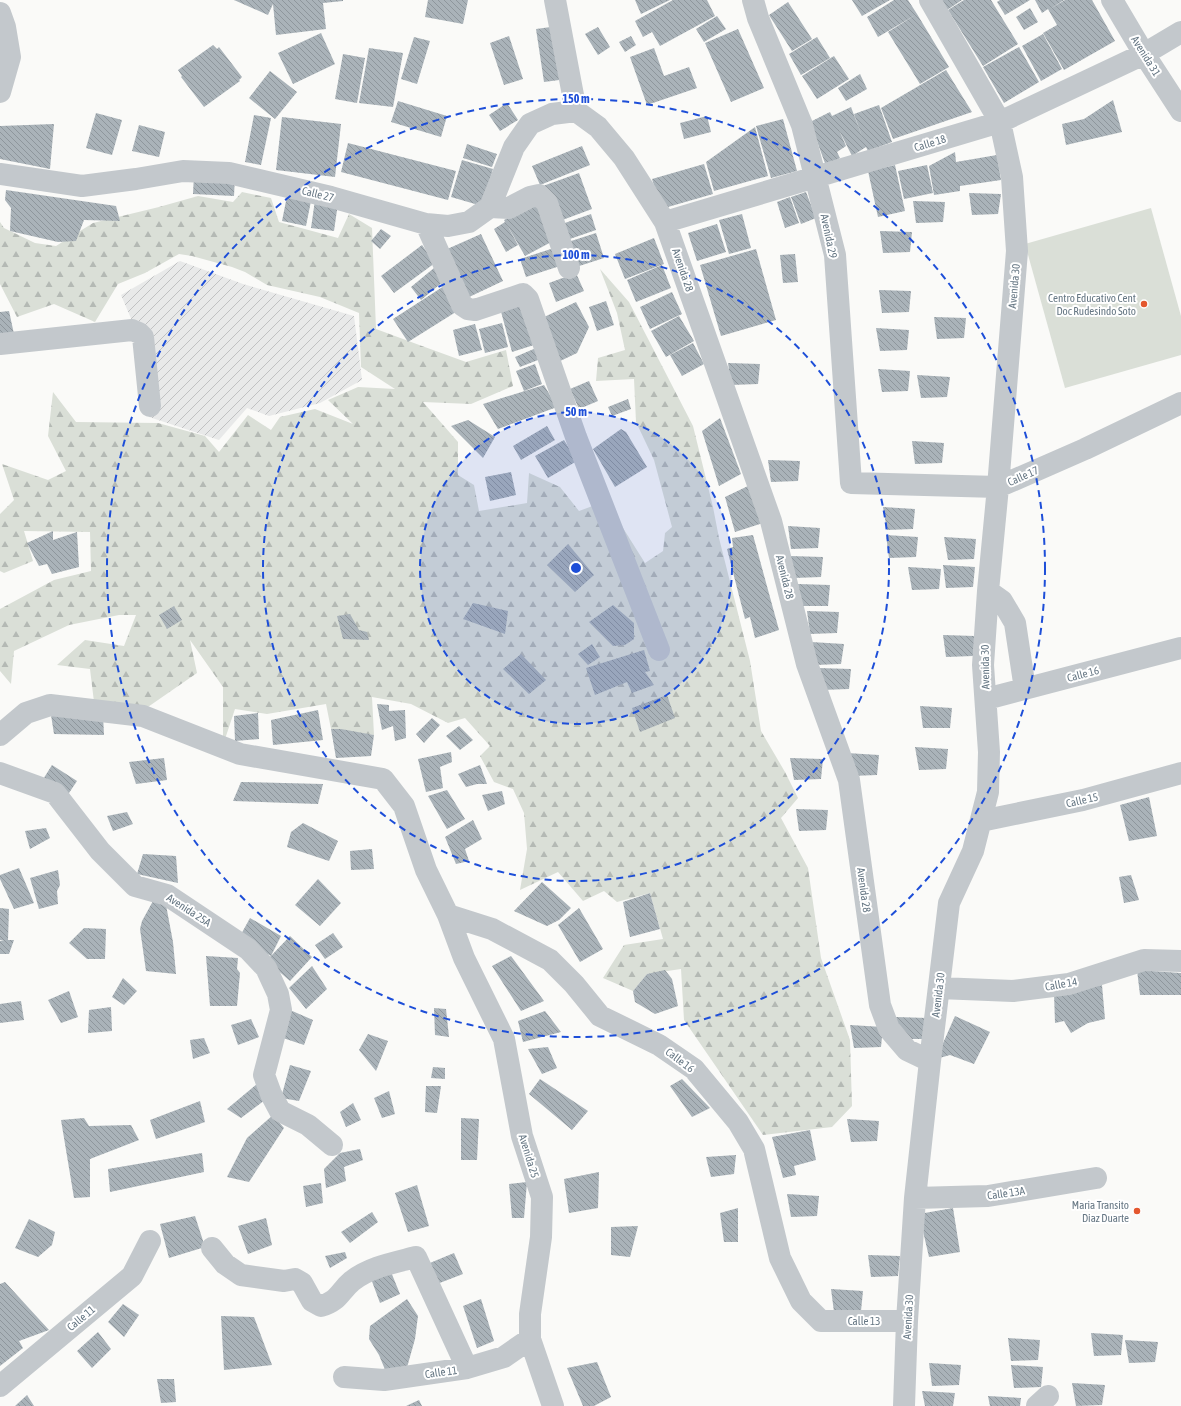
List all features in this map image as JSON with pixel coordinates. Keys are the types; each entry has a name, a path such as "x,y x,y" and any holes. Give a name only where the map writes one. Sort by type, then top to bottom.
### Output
{"street":[{"path":"555,0 576,111 552,114 530,124 514,147 490,207 510,208 530,197 539,196 547,203 568,268"},
{"name":"Avenida 29","path":"753,0 758,18 802,125 835,255 851,483"},
{"name":"Avenida 30","path":"904,1406 907,1321 915,1198 949,903 973,851 988,792 989,752 983,665 1017,251 1012,177 1000,122 930,0"},
{"name":"Avenida 31","path":"1112,0 1144,54 1181,111"},
{"path":"0,13 5,27 10,57 0,92"},
{"name":"Calle 18","path":"665,222 1000,122 1144,54 1181,32"},
{"name":"Avenida 28","path":"576,111 598,127 624,158 665,222 771,521 807,664 849,780 880,1005 889,1029 907,1050 930,1062"},
{"name":"Calle 27","path":"0,174 82,186 183,171 229,173 331,197 426,224 448,226 469,222 490,207"},
{"path":"426,224 462,305 468,309 475,310 523,294 528,299 576,437 659,650"},
{"path":"0,344 132,330 139,332 143,337 150,406"},
{"name":"Calle 17","path":"851,483 998,487 1085,449 1181,403"},
{"path":"988,591 1002,601 1015,623 1025,689"},
{"name":"Calle 16","path":"986,700 1181,648"},
{"name":"Avenida 25","path":"0,735 26,713 50,706 143,716 240,754 383,779 404,806 426,870 448,915 464,958 504,1039 522,1136 542,1197 541,1236 530,1314 530,1339 553,1406"},
{"name":"Avenida 25A","path":"0,773 55,793 100,851 135,886 167,895 248,949 266,968 278,994 281,1010 264,1075 271,1094 280,1111 308,1126 332,1145"},
{"name":"Calle 15","path":"981,821 1083,800 1181,773"},
{"name":"Calle 16","path":"448,915 492,929 550,960 574,984 600,1016 660,1045 694,1069 738,1122 754,1149 780,1258 801,1300 820,1321"},
{"name":"Calle 14","path":"939,988 1020,990 1069,984 1144,960 1181,961"},
{"name":"Calle 13A","path":"915,1198 988,1196 1096,1178"},
{"name":"Calle 11","path":"0,1386 132,1276 150,1241"},
{"path":"212,1248 225,1264 241,1274 284,1281 295,1279 302,1284 312,1301 320,1306 331,1303 352,1282 373,1268 416,1258 467,1368"},
{"name":"Calle 13","path":"820,1321 907,1321"},
{"name":"Calle 11","path":"344,1377 384,1380 467,1368 504,1357 530,1339"}],"shaded area":[{"path":"180,261 243,284 354,316 362,380 320,403 269,416 247,408 219,440 149,417 135,328 121,295"}],"green space":[{"path":"242,192 271,198 279,222 338,238 349,214 372,228 376,329 466,362 506,350 513,386 471,404 423,402 458,442 458,475 474,485 479,511 527,503 529,473 560,487 579,511 606,501 645,563 663,551 665,533 672,527 654,460 636,422 634,379 596,381 598,358 625,350 617,313 600,269 629,302 693,426 750,661 761,731 798,798 781,818 808,868 821,958 850,1040 852,1106 832,1127 763,1135 684,1020 681,969 647,974 633,991 603,978 624,945 663,939 650,893 617,902 604,891 583,901 558,872 520,890 527,849 524,813 513,789 494,782 480,756 490,746 465,718 448,723 411,704 372,697 374,735 331,729 326,704 267,714 235,709 223,745 223,687 190,640 197,673 145,709 94,702 90,669 57,665 85,640 124,646 136,615 119,615 69,625 14,651 11,684 0,671 0,609 54,580 91,571 90,532 24,531 33,561 4,573 0,571 0,514 14,500 2,464 48,480 66,471 48,436 53,392 76,422 158,423 205,436 219,452 248,415 271,430 280,417 315,409 353,424 328,400 358,387 395,389 361,367 359,313 320,297 267,285 245,272 192,256 179,254 145,273 118,284 95,322 54,304 17,317 0,284 0,222 4,228 35,243 56,246 93,223 198,196 233,202"},
{"path":"1151,208 1181,316 1181,355 1065,388 1025,244"}],"building":[{"path":"234,0 343,1 323,3 326,29 276,35 273,4 268,15"},
{"path":"428,0 468,0 463,24 425,17"},
{"path":"635,0 670,0 641,14"},
{"path":"673,0 707,0 715,16 660,46 652,32 643,37 635,21"},
{"path":"852,0 890,0 862,16"},
{"path":"894,0 908,0 917,14 878,37 867,17"},
{"path":"941,0 962,0 947,10"},
{"path":"964,0 991,0 1018,44 983,66 948,10"},
{"path":"1000,0 1030,0 1005,15 997,2"},
{"path":"1035,0 1064,0 1050,9 1065,0 1092,0 1115,41 1064,70 1043,33 1057,25 1048,9 1042,13"},
{"path":"788,2 812,39 792,51 769,15"},
{"path":"1030,8 1038,22 1024,30 1016,17"},
{"path":"917,14 949,67 920,84 888,32"},
{"path":"717,16 726,29 704,42 696,29"},
{"path":"558,26 567,79 544,82 536,29"},
{"path":"598,27 610,47 598,55 585,34"},
{"path":"738,29 764,88 731,102 705,43"},
{"path":"321,33 335,64 293,84 278,53"},
{"path":"1043,34 1062,69 1041,81 1022,46"},
{"path":"509,36 523,79 504,85 490,43"},
{"path":"631,36 636,45 625,52 619,42"},
{"path":"414,37 430,41 417,84 401,79"},
{"path":"817,37 830,58 801,75 789,54"},
{"path":"213,45 217,49 219,47 242,77 239,80 240,81 204,107 181,77 182,76 178,70"},
{"path":"1019,47 1039,82 1004,103 983,67"},
{"path":"369,48 403,53 393,107 359,103"},
{"path":"654,48 664,76 689,67 697,88 647,105 630,57"},
{"path":"343,54 365,58 357,103 335,99"},
{"path":"834,56 849,79 817,99 802,76"},
{"path":"946,70 972,112 893,139 881,108"},
{"path":"270,71 297,92 275,119 249,98"},
{"path":"860,74 867,89 846,101 838,88"},
{"path":"1113,100 1122,132 1066,145 1062,124 1084,119"},
{"path":"398,101 447,116 441,137 391,122"},
{"path":"507,103 518,120 500,131 489,115"},
{"path":"879,105 892,142 868,151 866,147 852,156 839,130 846,146 837,152 840,158 826,166 810,122 830,112 832,116 851,107 863,139 854,114"},
{"path":"96,113 122,120 112,155 86,148"},
{"path":"254,115 271,118 261,165 245,162"},
{"path":"707,116 711,132 684,139 680,123"},
{"path":"282,117 341,124 335,177 276,170"},
{"path":"783,119 797,171 771,178 756,126"},
{"path":"54,124 50,169 0,159 0,126"},
{"path":"139,125 165,132 159,157 132,151"},
{"path":"755,127 768,176 714,191 706,162"},
{"path":"348,143 456,171 448,200 341,172"},
{"path":"467,144 497,154 492,167 463,158"},
{"path":"582,146 590,165 540,185 532,166"},
{"path":"955,152 956,162 997,155 1001,180 960,186 960,191 934,195 929,166"},
{"path":"462,160 493,169 482,206 451,197"},
{"path":"704,164 713,194 661,209 652,179"},
{"path":"895,165 905,211 878,217 868,171"},
{"path":"927,165 933,193 904,199 898,171"},
{"path":"579,173 592,209 557,222 543,186"},
{"path":"194,174 235,176 234,196 193,194"},
{"path":"6,190 116,206 120,221 84,220 76,241 58,242 10,231 11,208 5,200"},
{"path":"288,191 312,196 306,226 282,221"},
{"path":"806,192 816,218 801,224 791,197"},
{"path":"969,193 1001,194 998,214 972,215"},
{"path":"790,197 799,223 785,228 777,202"},
{"path":"315,200 338,203 334,231 311,228"},
{"path":"913,201 945,202 943,222 916,223"},
{"path":"537,202 557,239 525,256 506,223 518,245 506,252 494,229 505,222 504,220"},
{"path":"591,214 596,230 564,241 559,225"},
{"path":"742,214 751,248 729,254 719,220"},
{"path":"717,224 726,252 697,261 688,233"},
{"path":"381,229 391,236 380,249 371,241"},
{"path":"880,231 912,232 910,252 883,253"},
{"path":"596,233 604,258 573,268 565,243"},
{"path":"481,234 503,281 467,298 445,250"},
{"path":"654,238 664,264 625,279 615,254"},
{"path":"422,245 435,263 394,293 381,276"},
{"path":"557,247 563,265 526,277 520,259"},
{"path":"756,249 776,320 721,336 700,265"},
{"path":"795,254 798,282 783,283 780,255"},
{"path":"662,265 671,288 636,302 627,280"},
{"path":"434,268 444,281 421,300 411,287"},
{"path":"576,273 584,291 556,302 549,283"},
{"path":"444,286 459,310 408,342 393,319"},
{"path":"879,290 911,291 909,312 882,313"},
{"path":"672,292 682,314 650,329 640,307"},
{"path":"606,301 614,325 597,331 589,307"},
{"path":"522,302 534,345 512,352 500,308"},
{"path":"576,302 589,327 577,353 556,363 542,318"},
{"path":"9,311 14,334 0,335 0,312"},
{"path":"679,316 694,341 666,357 651,331"},
{"path":"934,317 966,318 964,338 937,339"},
{"path":"502,323 508,347 485,353 479,329"},
{"path":"475,324 482,350 459,356 453,330"},
{"path":"876,328 909,330 907,350 880,351"},
{"path":"693,343 704,364 682,376 670,355"},
{"path":"536,348 538,360 520,367 515,357"},
{"path":"728,363 760,364 758,384 731,385"},
{"path":"535,364 542,384 524,391 516,371"},
{"path":"878,369 910,371 908,391 882,392"},
{"path":"917,375 950,377 947,397 921,398"},
{"path":"589,381 598,401 579,409 570,389"},
{"path":"544,385 557,407 498,429 483,404"},
{"path":"628,399 631,409 612,416 608,407"},
{"path":"720,418 741,474 719,486 702,431"},
{"path":"468,420 495,437 483,458 451,426"},
{"path":"547,426 555,440 521,460 513,446"},
{"path":"621,429 626,432 647,467 615,487 593,449"},
{"path":"564,440 577,461 548,478 535,456"},
{"path":"912,441 944,443 942,463 915,464"},
{"path":"768,460 800,461 798,481 771,482"},
{"path":"511,472 516,495 490,501 485,477"},
{"path":"748,486 763,523 735,532 725,497"},
{"path":"883,507 915,509 913,529 887,530"},
{"path":"788,526 820,528 818,548 791,549"},
{"path":"53,531 53,540 77,532 79,567 52,574 47,564 39,566 27,543"},
{"path":"753,535 779,630 755,638 750,617 745,619 727,549 733,547 732,538"},
{"path":"886,535 918,537 916,557 889,558"},
{"path":"944,537 976,539 974,559 948,560"},
{"path":"568,544 594,575 575,592 547,565"},
{"path":"790,556 823,557 821,577 794,578"},
{"path":"943,565 975,567 973,587 946,588"},
{"path":"908,567 941,569 939,589 912,590"},
{"path":"798,584 830,585 828,606 801,606"},
{"path":"473,603 508,611 505,634 463,619"},
{"path":"613,605 634,623 634,639 625,645 613,646 589,622"},
{"path":"174,606 182,620 167,629 159,615"},
{"path":"807,611 839,612 837,633 810,634"},
{"path":"350,614 359,630 367,632 369,640 343,639 337,616"},
{"path":"943,635 975,636 973,656 946,657"},
{"path":"811,642 844,644 841,664 815,665"},
{"path":"592,644 600,657 588,665 578,654"},
{"path":"644,650 650,671 645,672 654,685 632,693 627,682 595,695 586,668"},
{"path":"521,654 546,680 529,694 503,669"},
{"path":"818,668 851,669 849,689 822,690"},
{"path":"667,695 675,718 640,732 632,708"},
{"path":"377,704 389,705 389,711 405,710 406,738 395,741 393,726 382,730"},
{"path":"920,706 952,708 950,728 923,728"},
{"path":"318,710 323,740 273,745 271,720"},
{"path":"258,713 259,739 235,741 234,716"},
{"path":"51,715 103,715 104,735 54,734"},
{"path":"432,718 440,725 424,743 416,734"},
{"path":"459,726 473,740 460,750 446,736"},
{"path":"331,729 341,729 374,735 371,756 336,758"},
{"path":"915,747 948,749 946,769 919,770"},
{"path":"451,752 452,762 440,767 443,788 426,792 418,759"},
{"path":"847,753 879,755 877,775 851,776"},
{"path":"164,758 167,780 136,784 129,762"},
{"path":"790,758 823,759 821,779 794,780"},
{"path":"52,765 77,781 67,796 42,781"},
{"path":"480,765 487,784 477,784 466,787 458,774"},
{"path":"241,782 323,784 318,804 233,801"},
{"path":"447,790 465,819 447,829 428,796"},
{"path":"502,791 505,804 488,811 482,795"},
{"path":"1149,797 1157,836 1129,841 1120,805"},
{"path":"796,809 828,810 826,830 799,831"},
{"path":"127,812 133,824 113,831 107,816"},
{"path":"473,820 482,839 465,849 469,861 456,864 445,837"},
{"path":"303,823 338,841 329,861 287,847 291,832"},
{"path":"46,828 50,838 30,849 25,831"},
{"path":"372,849 374,869 351,870 350,851"},
{"path":"143,854 176,856 178,883 137,874"},
{"path":"19,868 34,903 14,909 0,879 0,875"},
{"path":"58,870 60,885 57,891 58,904 39,909 30,878"},
{"path":"1131,875 1139,900 1124,903 1119,877"},
{"path":"318,879 341,903 320,926 295,905"},
{"path":"542,882 571,908 559,920 547,926 514,911"},
{"path":"650,893 660,929 630,937 623,902"},
{"path":"153,901 166,905 173,942 176,974 146,971 140,929 142,921"},
{"path":"0,908 9,909 8,940 14,940 9,954 0,954 0,941 4,941 0,940"},
{"path":"579,908 603,949 580,962 558,925"},
{"path":"250,918 281,936 271,956 239,938"},
{"path":"84,928 106,929 105,959 87,959 69,943"},
{"path":"333,933 343,947 325,959 315,945"},
{"path":"290,936 312,957 290,981 266,960"},
{"path":"206,956 238,958 237,969 240,973 237,1006 210,1006"},
{"path":"511,956 544,1001 521,1011 492,966"},
{"path":"312,966 327,989 306,1009 289,988"},
{"path":"665,970 672,979 678,1006 655,1014 635,1002 633,991 647,974"},
{"path":"1137,970 1181,973 1181,995 1140,995"},
{"path":"123,978 137,991 124,1005 112,997"},
{"path":"1102,985 1105,1019 1088,1023 1071,1033 1064,1021 1055,1023 1054,993"},
{"path":"69,991 78,1017 61,1023 48,1000"},
{"path":"21,1001 24,1020 0,1023 0,1004"},
{"path":"111,1007 112,1031 88,1033 89,1010"},
{"path":"434,1008 446,1009 449,1037 435,1035"},
{"path":"290,1010 313,1020 304,1045 283,1038"},
{"path":"545,1011 561,1032 523,1042 518,1021"},
{"path":"955,1016 990,1032 974,1064 950,1055 936,1059"},
{"path":"896,1017 928,1018 926,1039 899,1039"},
{"path":"251,1019 259,1037 238,1045 231,1025"},
{"path":"850,1025 883,1027 881,1047 854,1048"},
{"path":"368,1034 388,1041 376,1071 359,1050"},
{"path":"204,1038 210,1053 193,1059 190,1040"},
{"path":"548,1047 557,1068 542,1074 528,1049"},
{"path":"290,1065 311,1071 299,1101 281,1098"},
{"path":"433,1067 445,1068 445,1079 431,1078"},
{"path":"540,1079 588,1111 572,1130 529,1094"},
{"path":"682,1079 710,1108 692,1117 670,1086"},
{"path":"257,1084 269,1097 241,1118 227,1109"},
{"path":"426,1086 441,1086 437,1113 425,1112"},
{"path":"389,1091 395,1114 382,1118 374,1098"},
{"path":"200,1101 205,1122 156,1139 150,1120"},
{"path":"353,1103 361,1120 346,1127 340,1112"},
{"path":"273,1115 284,1128 249,1182 227,1177 247,1138"},
{"path":"84,1118 89,1126 131,1125 139,1140 90,1159 90,1197 74,1198 61,1120"},
{"path":"461,1118 479,1119 477,1160 461,1160"},
{"path":"847,1119 879,1121 877,1141 851,1142"},
{"path":"810,1130 816,1160 794,1166 796,1175 783,1178 772,1137"},
{"path":"360,1149 363,1160 344,1167 346,1181 326,1188 324,1169 340,1153"},
{"path":"202,1153 204,1172 110,1192 108,1169"},
{"path":"736,1155 734,1174 711,1177 706,1157"},
{"path":"599,1172 598,1208 569,1213 564,1179"},
{"path":"527,1182 524,1218 512,1218 509,1184"},
{"path":"321,1183 323,1203 306,1207 303,1186"},
{"path":"417,1185 429,1226 408,1232 395,1193"},
{"path":"787,1194 819,1196 817,1216 791,1217"},
{"path":"738,1208 738,1242 724,1242 720,1213"},
{"path":"953,1208 960,1252 929,1257 919,1214"},
{"path":"372,1212 378,1222 350,1243 341,1232"},
{"path":"195,1216 205,1247 169,1258 160,1224"},
{"path":"266,1218 272,1245 248,1254 238,1226"},
{"path":"29,1219 55,1232 52,1245 38,1257 15,1248"},
{"path":"638,1226 630,1257 611,1255 611,1227"},
{"path":"345,1252 347,1258 330,1268 325,1256"},
{"path":"454,1253 463,1274 437,1284 425,1265"},
{"path":"868,1255 900,1256 898,1276 871,1277"},
{"path":"389,1267 400,1294 380,1303 370,1276"},
{"path":"5,1282 49,1330 19,1341 23,1348 0,1366 0,1284"},
{"path":"831,1289 863,1291 861,1311 834,1312"},
{"path":"407,1299 418,1316 415,1339 406,1371 388,1377 379,1355 369,1339 370,1326"},
{"path":"481,1299 494,1341 477,1348 463,1306"},
{"path":"123,1304 139,1315 124,1337 108,1322"},
{"path":"221,1316 254,1317 272,1365 224,1370"},
{"path":"98,1332 111,1349 92,1368 77,1351"},
{"path":"1091,1333 1123,1335 1121,1355 1094,1356"},
{"path":"1008,1338 1040,1340 1038,1360 1011,1361"},
{"path":"1125,1340 1158,1342 1155,1362 1129,1363"},
{"path":"597,1362 611,1397 594,1406 583,1406 567,1368"},
{"path":"929,1363 961,1365 959,1385 932,1386"},
{"path":"1011,1365 1043,1367 1041,1387 1014,1388"},
{"path":"157,1379 174,1379 176,1402 161,1403"},
{"path":"1072,1383 1105,1385 1102,1405 1076,1406"},
{"path":"922,1391 955,1393 953,1406 925,1406"},
{"path":"27,1395 34,1406 15,1406"},
{"path":"988,1396 1021,1398 1020,1406 990,1406"},
{"path":"419,1400 422,1406 406,1406"}],"place":[{"name":"Centro Educativo Cent Doc Rudesindo Soto","path":"1144,304"},
{"name":"Maria Transito Diaz Duarte","path":"1137,1211"}]}
